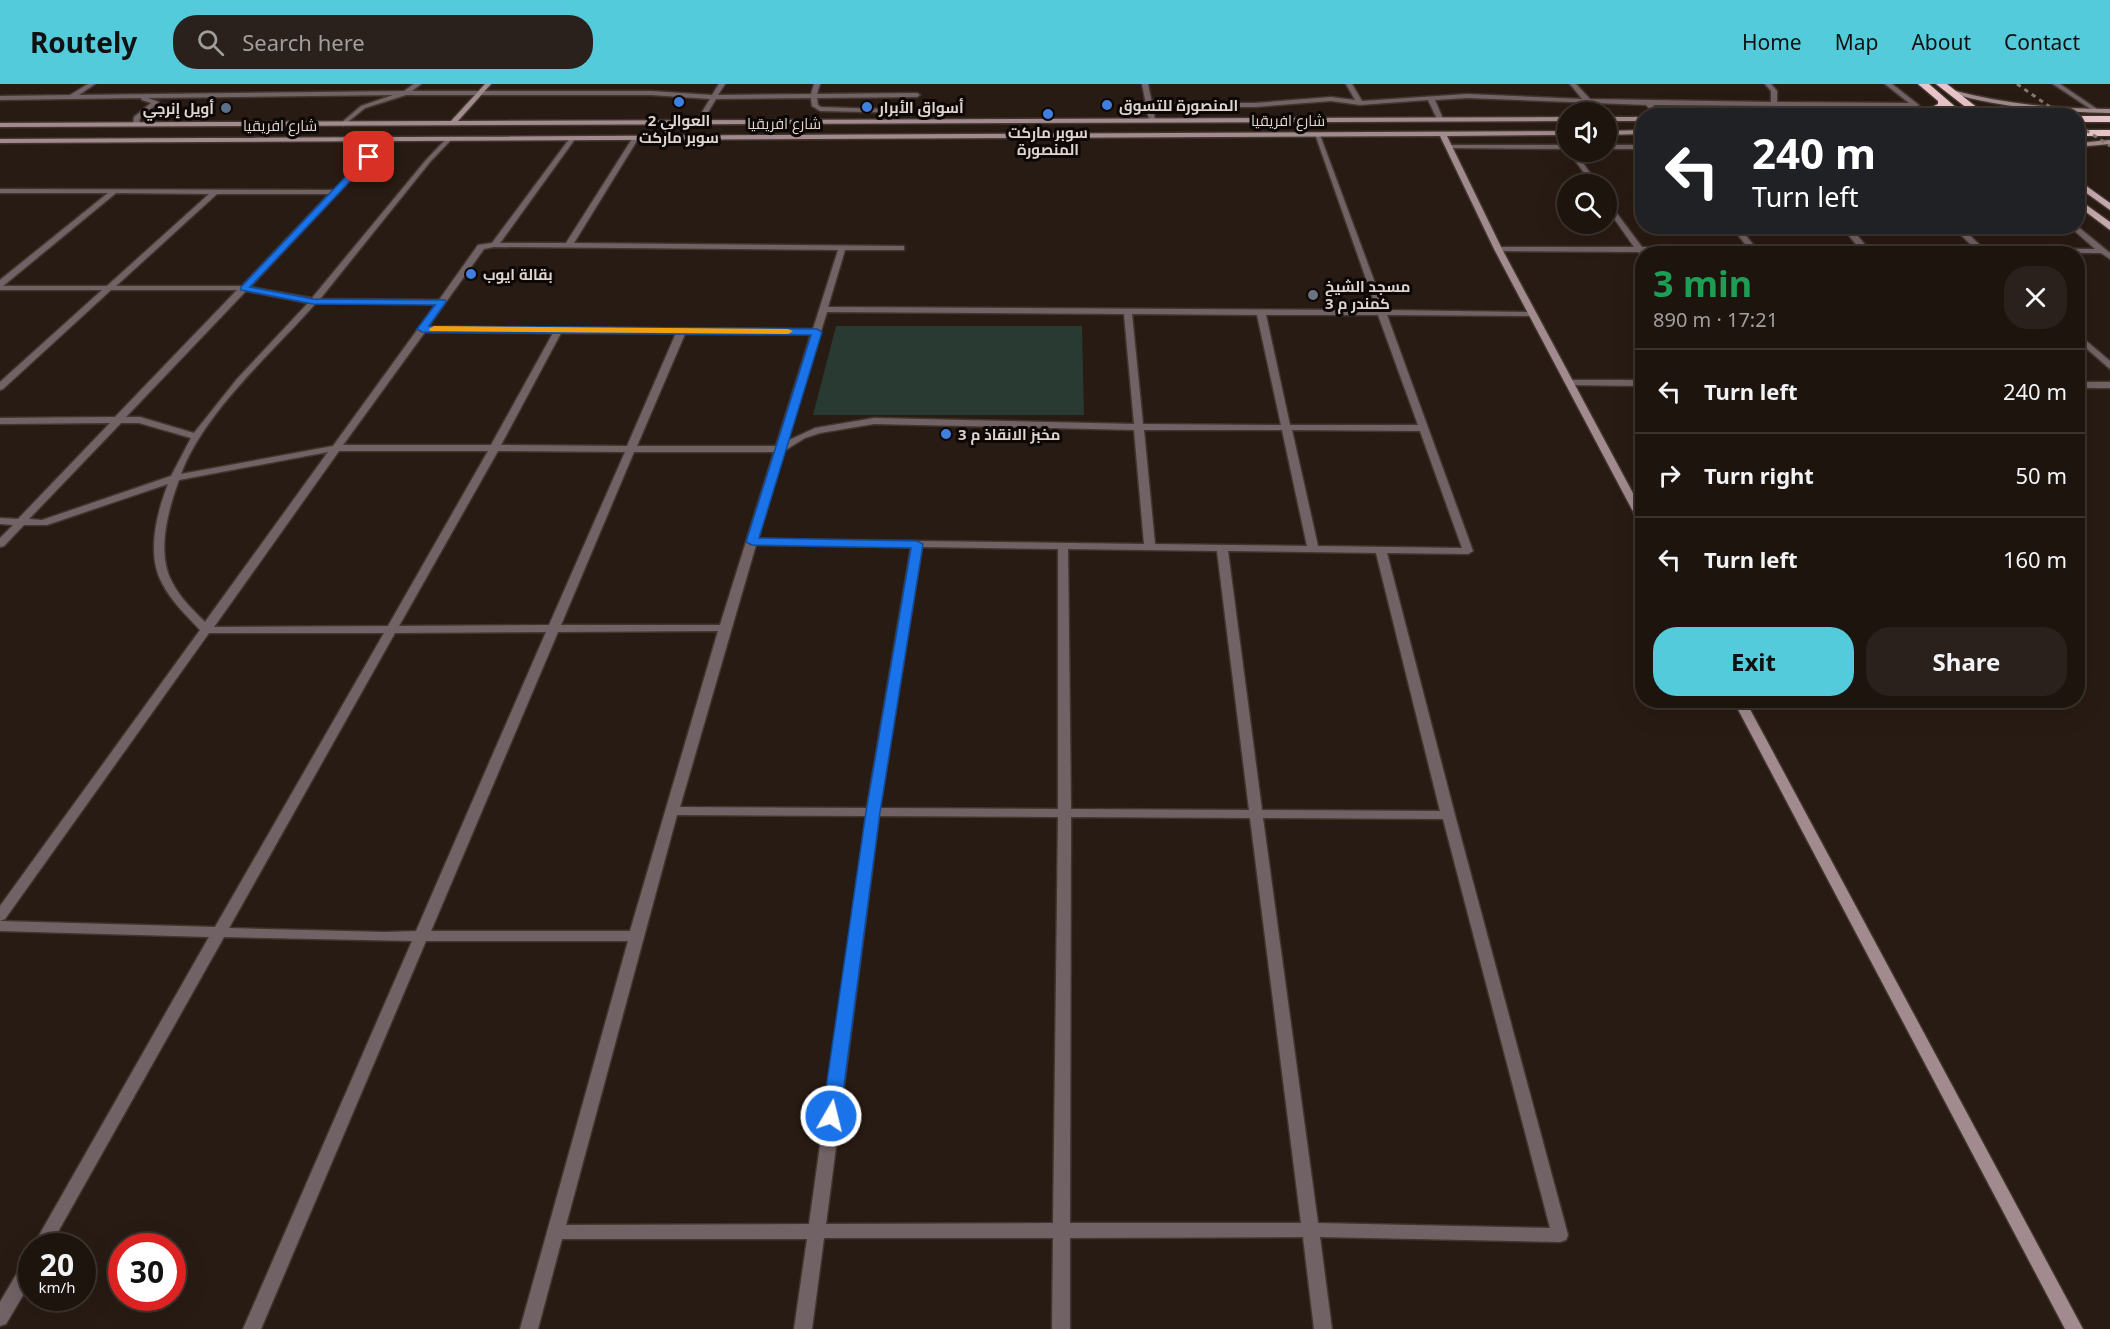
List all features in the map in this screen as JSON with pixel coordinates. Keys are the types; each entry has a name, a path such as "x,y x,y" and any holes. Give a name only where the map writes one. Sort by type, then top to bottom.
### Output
{"highway":[{"path":"1923,84 1953,108"},
{"path":"1941,84 1973,108"},
{"path":"1940,108 1943,105 1943,99"},
{"path":"2085,119 2110,119"},
{"path":"2085,133 2110,133"}],"main road":[{"path":"2085,188 2110,207"},
{"path":"2085,207 2110,227"}],"street":[{"path":"72,97 92,84"},
{"path":"281,93 294,84"},
{"path":"343,124 363,107 405,93 418,84"},
{"path":"452,124 488,84"},
{"path":"588,93 595,84"},
{"path":"699,122 722,84"},
{"path":"817,84 814,94 815,106 820,109 912,111"},
{"path":"909,121 920,84"},
{"path":"1145,84 1152,120"},
{"path":"1349,84 1360,103"},
{"path":"1573,84 1588,101"},
{"path":"1768,84 1774,92 1774,105"},
{"path":"1888,84 1920,108"},
{"path":"2056,84 2097,111"},
{"path":"1952,92 2011,107 2032,108"},
{"path":"0,98 281,93 651,93 714,97 814,94 917,95"},
{"path":"1150,105 1237,106 1331,99 1360,103 1431,99 1465,93 1648,103 1915,105"},
{"path":"136,124 137,117 156,102 137,97"},
{"path":"1431,99 1440,119"},
{"path":"1648,103 1653,108"},
{"path":"1730,104 1734,108"},
{"path":"2085,110 2110,111"},
{"name":"شارع افريقيا","path":"0,124 1557,119"},
{"path":"1617,119 1635,119"},
{"path":"1019,137 1004,130 1004,126 1027,120"},
{"path":"930,121 952,125 955,128 953,132 933,137"},
{"path":"1617,133 1635,132"},
{"name":"شارع افريقيا","path":"0,141 1557,133"},
{"path":"1443,134 1498,249 1635,506"},
{"path":"752,542 1468,551 1317,135"},
{"path":"494,245 572,139"},
{"path":"568,246 635,139"},
{"path":"0,544 385,140"},
{"path":"448,140 428,161 313,301 222,402 196,437 175,478 162,519 160,562 165,580 172,592 206,630 725,628"},
{"path":"2085,144 2110,142"},
{"path":"1449,147 1557,147"},
{"path":"1617,147 1635,147"},
{"path":"0,191 336,192"},
{"path":"0,198 10,191"},
{"path":"0,286 115,191"},
{"path":"0,387 216,191"},
{"path":"1617,217 1638,246"},
{"path":"1741,234 1751,246"},
{"path":"1851,234 1862,246"},
{"path":"1964,234 1977,246"},
{"path":"2082,234 2110,257"},
{"path":"0,916 481,247 494,245 902,248"},
{"path":"529,1329 636,936 725,628 842,248"},
{"path":"1498,249 1635,252"},
{"path":"2085,251 2103,251"},
{"path":"0,286 244,288 313,301 441,302"},
{"path":"823,309 1533,314"},
{"path":"1128,311 1150,548"},
{"path":"1262,313 1313,549"},
{"path":"422,329 817,332"},
{"path":"48,1233 392,630 559,329"},
{"path":"252,1329 682,330"},
{"path":"2085,343 2110,366"},
{"path":"1570,383 1635,383"},
{"path":"2085,385 2110,385"},
{"path":"0,420 117,422 140,420 196,437"},
{"path":"0,521 43,523 175,478 336,448 781,448 818,430 874,422 1137,427 1423,428"},
{"path":"803,1329 814,1232 873,812 917,544"},
{"path":"1061,1329 1065,814 1063,546"},
{"path":"1222,548 1323,1329"},
{"path":"556,1232 1310,1230 1560,1235 1448,815 1381,550"},
{"path":"1743,708 2074,1329"},
{"path":"672,812 1448,815"},
{"path":"0,926 423,936 636,936"},
{"path":"0,1318 18,1287"}],"green space":[{"path":"836,326 1082,326 1084,415 813,415"}],"railway":[{"path":"2017,84 2052,108"},
{"path":"2085,130 2110,146"}],"slow traffic":[{"path":"434,329 788,331"}],"place":[{"name":"العوالي 2 سوبر ماركت","path":"679,102"},
{"name":"المنصورة للتسوق","path":"1107,105"},
{"name":"أسواق الأبرار","path":"867,107"},
{"name":"أويل إنرجي","path":"226,108"},
{"name":"سوبر ماركت المنصورة","path":"1048,114"},
{"name":"بقالة ايوب","path":"471,274"},
{"name":"مسجد الشيخ كمندر م 3","path":"1313,295"},
{"name":"مخبز الانقاذ م 3","path":"946,434"}],"route":[{"path":"369,157 244,288 313,301 441,302 422,329 817,332 752,542 917,544 873,812 831,1116"}]}
